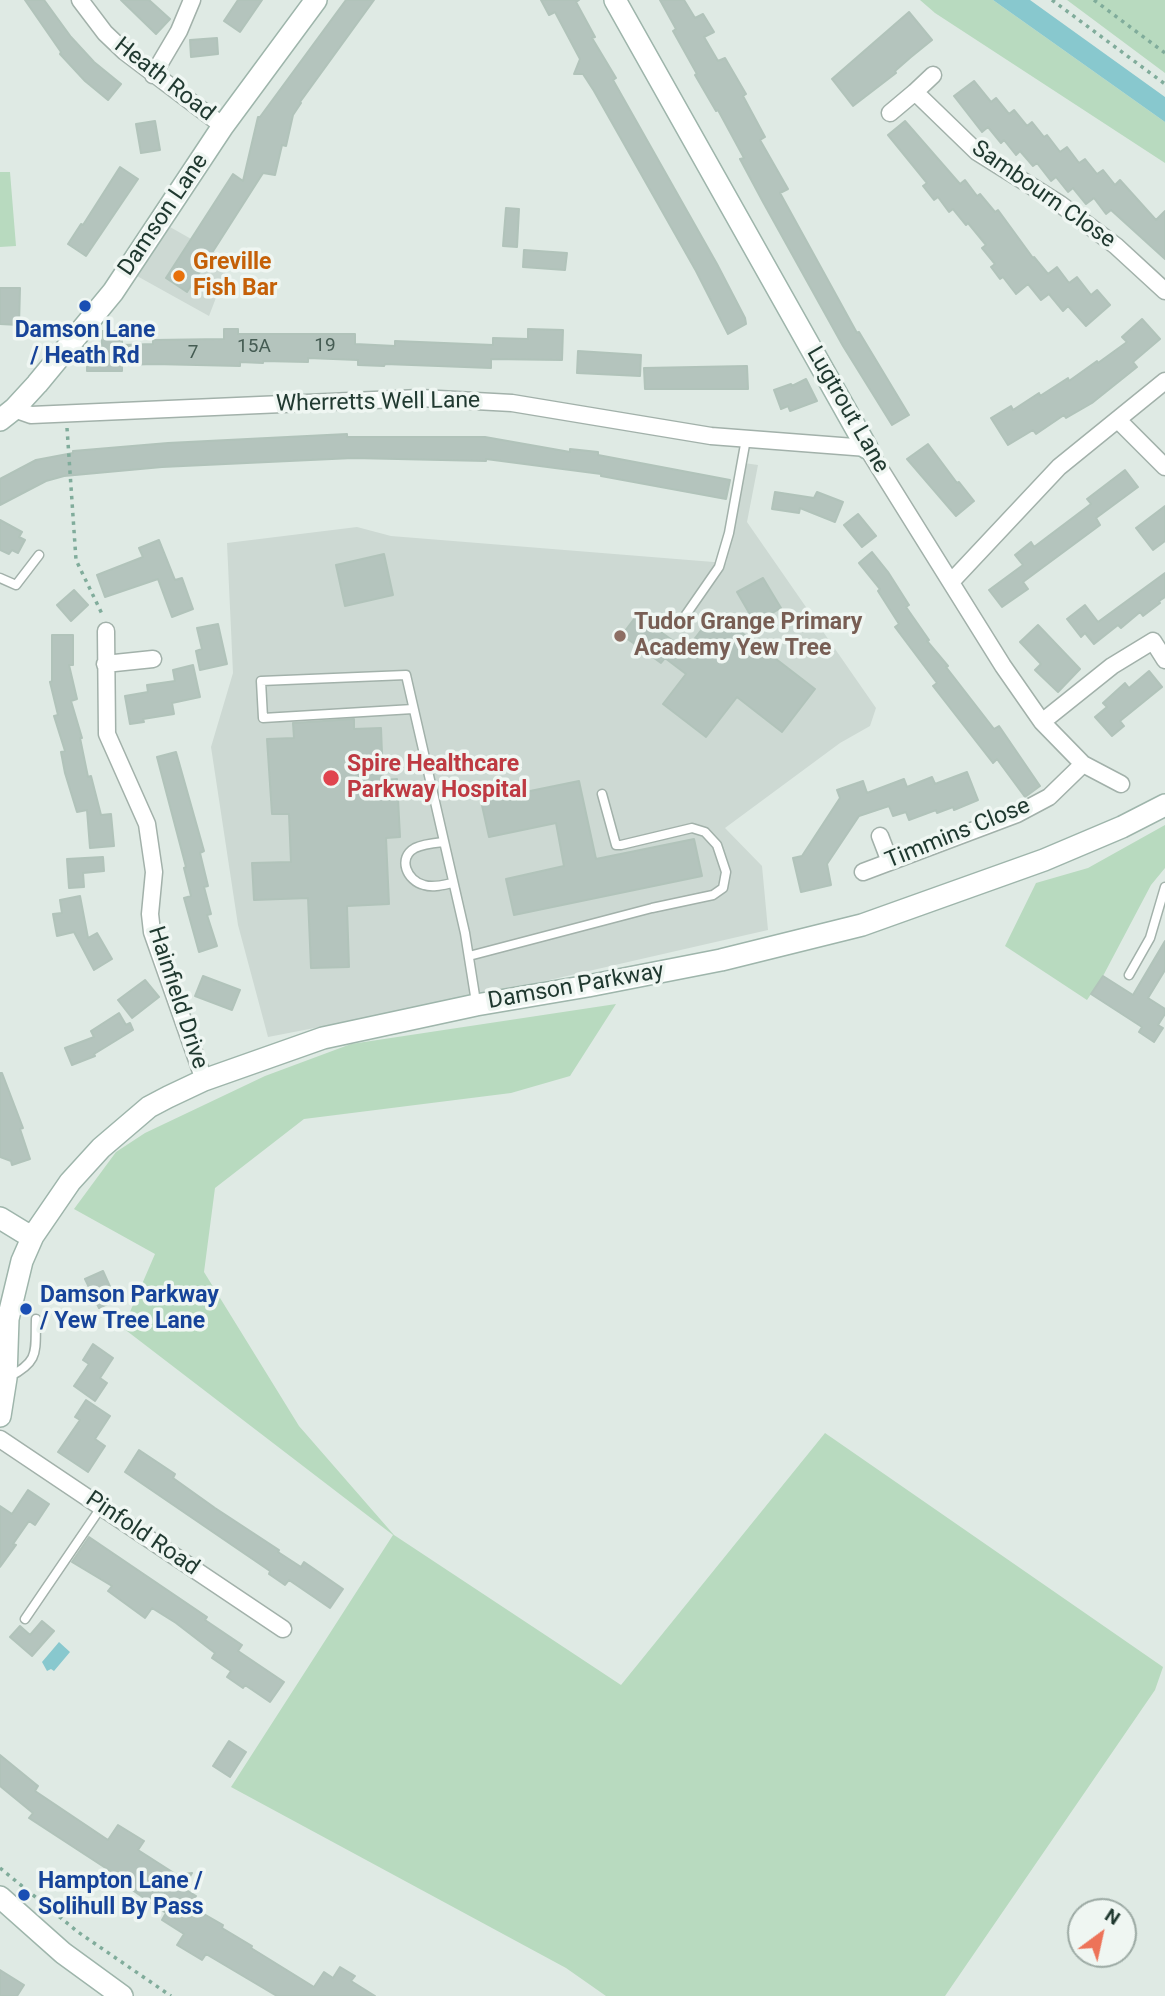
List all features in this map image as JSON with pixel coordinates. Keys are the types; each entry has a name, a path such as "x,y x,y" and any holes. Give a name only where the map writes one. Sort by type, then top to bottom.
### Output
{"street":[{"name":"Heath Road","path":"80,0 105,33 153,75 223,127"},
{"path":"153,75 179,31 192,0"},
{"name":"Damson Lane","path":"7,415 113,292 223,127 316,0"},
{"name":"Lugtrout Lane","path":"617,1 867,448 1003,666 1042,722 1083,764 1121,784"},
{"path":"890,113 933,75"},
{"name":"Sambourn Close","path":"915,92 977,152 1060,204 1116,246 1165,291"},
{"path":"951,582 1059,467 1165,381"},
{"name":"Wherretts Well Lane","path":"7,415 420,398 512,403 711,436 867,448"},
{"path":"1118,420 1165,467"},
{"name":"Hainfield Drive","path":"106,631 107,734 147,824 154,872 150,914 152,932 204,1080"},
{"path":"1042,722 1112,666 1159,637 1165,660"},
{"path":"105,664 153,659"},
{"name":"Timmins Close","path":"863,872 1017,814 1049,797 1083,764"},
{"name":"Damson Parkway","path":"8,1319 22,1261 33,1236 70,1182 101,1148 149,1107 204,1080 323,1038 476,1005 721,960 862,925 1044,860 1122,827 1165,805"},
{"path":"880,836 890,862"},
{"path":"0,1218 33,1236"},
{"path":"0,1296 8,1319 6,1378 0,1416"},
{"name":"Pinfold Road","path":"0,1439 283,1629"},
{"path":"0,1897 63,1953 122,1996"}],"lane":[{"path":"685,615 719,566 729,533 746,439"},
{"path":"0,578 16,585 40,555"},
{"path":"413,709 263,718 261,681 406,675 465,933 476,1005"},
{"path":"469,956 652,908 713,895 723,888 726,872 717,845 705,832 692,828 616,845 602,794"},
{"path":"443,842 413,849 408,856 407,871 415,881 423,885 452,883"},
{"path":"1129,975 1150,938 1165,887"},
{"path":"6,1378 27,1368 32,1362 36,1319"},
{"path":"25,1619 102,1506"}],"path":[{"path":"1052,0 1165,83"},
{"path":"1094,0 1165,54"},
{"path":"66,413 76,560 107,623 106,631"},
{"path":"0,1868 78,1932 171,1996"}],"shaded area":[{"path":"170,227 230,261 209,316 137,276"},
{"name":"Spire Healthcare Parkway Hospital","path":"744,463 758,465 747,522 876,708 870,726 840,743 725,828 762,866 768,930 475,997 268,1037 238,925 211,747 233,673 227,543 357,527 391,536 726,563"}],"green space":[{"path":"920,0 993,0 1165,122 1165,163 935,13"},
{"path":"1067,0 1165,0 1165,73"},
{"path":"0,172 10,172 16,246 0,247"},
{"path":"1165,825 1165,868 1151,885 1103,976 1087,1000 1005,946 1036,883 1088,868"},
{"path":"616,1004 570,1076 511,1093 304,1119 215,1188 204,1272 299,1426 394,1535 621,1685 825,1433 1163,1667 1155,1690 945,1996 606,1996 566,1968 231,1787 393,1535 123,1328 155,1254 74,1209 116,1152 145,1133 265,1076 351,1044"}],"water":[{"path":"993,0 1030,0 1165,97 1165,122"},
{"path":"59,1642 70,1652 54,1671 47,1671 42,1662"}],"building":[{"path":"25,0 44,0 71,37 94,62 121,84 108,100 85,81 60,54"},
{"path":"121,0 149,0 170,19 156,34"},
{"path":"238,0 262,0 240,32 224,21"},
{"path":"346,0 374,0 300,102 293,115 286,146 282,145 275,175 263,173 187,292 166,278 233,174 243,181 258,117"},
{"path":"541,0 579,0 576,2 595,37 592,38 616,78 613,80 717,264 746,324 728,334 696,271 594,91 583,74 574,74 580,59 555,12 549,15"},
{"path":"660,0 684,0 695,18 703,14 714,32 704,37 718,61 725,58 746,94 743,96 765,137 760,140 788,189 780,193 857,333 859,332 909,415 892,425 843,346 763,202 740,159 744,158 695,75 697,74 673,31 676,29"},
{"path":"909,12 932,40 895,71 896,73 853,106 832,79"},
{"path":"217,38 218,54 191,57 190,40"},
{"path":"974,81 991,102 996,98 1009,114 1014,110 1027,126 1032,122 1060,152 1067,147 1079,163 1085,159 1097,174 1103,170 1115,185 1120,180 1156,220 1165,211 1165,259 1111,210 1106,214 1094,198 1086,204 1073,188 1068,192 1056,177 1051,181 1037,163 1033,166 1020,151 1016,155 1004,140 1001,143 988,127 982,132 954,96"},
{"path":"155,121 160,150 141,153 136,124"},
{"path":"905,121 960,184 965,180 977,196 980,194 995,212 998,210 1048,274 1057,267 1069,283 1077,277 1091,295 1097,290 1110,305 1086,326 1068,306 1063,311 1049,294 1041,300 1028,284 1016,294 991,267 995,264 982,248 986,245 953,209 949,212 938,197 934,200 923,186 927,183 888,135"},
{"path":"120,167 138,179 86,256 68,244"},
{"path":"506,208 519,209 517,247 503,246"},
{"path":"524,250 567,253 565,270 523,267"},
{"path":"0,288 20,288 19,325 0,324"},
{"path":"1142,319 1160,339 1133,362 1137,367 1092,403 1066,418 1064,415 1036,434 1033,430 1008,445 991,418 1011,406 1013,410 1039,393 1040,396 1068,378 1069,381 1097,361 1098,363 1127,342 1122,337"},
{"path":"224,329 238,329 238,334 355,334 355,344 395,346 395,341 493,345 493,338 528,339 528,329 563,330 562,360 491,359 491,368 358,365 358,360 308,358 308,362 240,362 240,366 122,365 122,371 87,371 87,356 96,356 96,346 102,346 102,331 122,331 122,345 153,344 153,340 224,339"},
{"path":"578,351 641,355 640,376 577,373"},
{"path":"747,366 748,389 645,389 644,368"},
{"path":"806,379 817,401 790,411 788,406 781,409 774,390"},
{"path":"347,434 347,437 485,437 570,452 570,449 598,452 598,455 730,480 726,499 601,474 486,459 353,458 162,467 64,476 46,481 0,505 0,479 36,460 73,451 168,443"},
{"path":"928,444 974,501 956,516 907,459"},
{"path":"1125,470 1138,487 1096,518 1100,525 1023,582 1028,589 1002,607 989,590 1023,565 1015,555 1031,542 1034,547 1091,504 1087,499"},
{"path":"775,492 814,498 817,492 843,502 835,522 800,508 799,513 772,509"},
{"path":"1165,506 1165,541 1153,550 1136,528"},
{"path":"858,514 876,536 862,547 844,525"},
{"path":"0,520 22,532 19,537 25,540 18,553 12,550 9,554 0,550"},
{"path":"159,540 175,580 182,578 193,609 172,617 158,579 105,597 97,575 143,557 139,548"},
{"path":"872,552 909,605 906,607 929,640 927,641 994,729 999,726 1040,786 1025,797 997,759 993,763 933,686 937,683 895,627 899,624 878,591 880,589 859,563"},
{"path":"384,554 393,595 345,606 336,565"},
{"path":"1165,573 1165,597 1160,603 1143,616 1140,612 1121,628 1118,625 1094,644 1085,633 1081,637 1067,619 1085,605 1098,622"},
{"path":"763,578 781,608 755,623 737,592"},
{"path":"74,590 88,605 71,621 57,605"},
{"path":"715,612 815,689 782,732 737,697 706,737 663,704 686,674 665,658 661,663 622,635 637,615 686,650"},
{"path":"218,624 227,664 200,670 196,651 202,649 197,628"},
{"path":"1038,625 1080,669 1058,692 1035,670 1041,664 1020,642"},
{"path":"52,635 73,635 73,665 69,665 77,699 71,701 82,738 88,777 91,776 101,815 111,814 114,846 90,848 87,810 77,812 65,773 61,752 65,751 54,716 58,715 50,682"},
{"path":"193,665 200,697 172,703 174,714 130,724 125,696 148,692 147,685 175,681 173,670"},
{"path":"1149,671 1162,687 1120,721 1124,726 1112,736 1095,717 1107,707 1103,703 1125,683 1129,688"},
{"path":"354,719 354,729 381,728 383,780 397,779 400,837 386,838 389,904 347,906 349,967 311,968 308,898 254,900 252,863 291,862 289,814 272,814 267,739 294,738 293,723"},
{"path":"176,752 204,851 200,853 208,886 204,887 211,914 207,915 217,946 199,952 184,898 191,896 184,868 186,867 157,757"},
{"path":"967,772 978,800 954,810 953,807 937,813 936,810 909,820 906,812 893,816 889,806 859,816 827,864 831,885 801,892 793,858 802,856 840,798 837,790 863,781 867,793 904,779 907,787 932,777 935,784"},
{"path":"579,781 596,859 694,839 702,876 514,915 506,879 564,866 556,823 489,837 481,801"},
{"path":"103,857 104,871 83,873 84,887 69,888 67,859"},
{"path":"80,896 88,938 97,933 112,959 94,970 74,932 57,936 53,914 62,913 60,900"},
{"path":"1165,941 1165,970 1148,998 1165,1009 1158,1025 1163,1028 1154,1042 1139,1032 1142,1027 1091,994 1103,976 1133,995"},
{"path":"203,976 240,990 232,1010 195,996"},
{"path":"145,980 159,997 132,1018 118,1000"},
{"path":"119,1013 126,1025 130,1023 133,1030 94,1054 95,1056 72,1065 65,1048 94,1037 91,1031"},
{"path":"0,1073 23,1128 20,1129 30,1159 12,1165 11,1161 0,1157"},
{"path":"103,1271 116,1300 99,1308 85,1279"},
{"path":"93,1344 113,1358 100,1378 107,1383 95,1401 74,1386 89,1364 83,1360"},
{"path":"86,1400 110,1416 95,1439 105,1446 88,1472 58,1452 80,1420 75,1417"},
{"path":"139,1450 175,1474 173,1478 279,1550 278,1552 301,1567 304,1562 343,1589 330,1608 289,1580 285,1585 269,1574 270,1571 125,1472"},
{"path":"28,1490 49,1504 35,1525 29,1521 0,1567 0,1506 12,1514"},
{"path":"89,1537 207,1617 205,1620 242,1645 238,1651 284,1682 270,1702 245,1685 243,1688 227,1677 231,1671 212,1658 215,1653 176,1623 152,1608 145,1618 108,1591 112,1586 72,1562"},
{"path":"42,1621 54,1631 32,1656 10,1637 20,1626 30,1635"},
{"path":"229,1741 246,1752 230,1777 213,1766"},
{"path":"0,1755 38,1786 35,1791 108,1840 118,1825 144,1841 138,1850 177,1875 192,1873 183,1888 196,1896 190,1906 223,1925 222,1928 252,1946 251,1948 314,1987 324,1972 333,1978 340,1967 355,1976 351,1981 375,1996 277,1996 206,1954 202,1960 177,1945 184,1934 162,1920 166,1913 122,1883 124,1880 29,1818 33,1813 0,1786"},
{"path":"0,1970 24,1985 17,1996 0,1996"}],"place":[{"name":"Greville Fish Bar","path":"179,276"},
{"name":"Damson Lane / Heath Rd","path":"85,306"},
{"name":"Tudor Grange Primary Academy Yew Tree","path":"620,636"},
{"name":"Spire Healthcare Parkway Hospital","path":"331,778"},
{"name":"Damson Parkway / Yew Tree Lane","path":"26,1309"},
{"name":"Hampton Lane / Solihull By Pass","path":"24,1895"}]}
